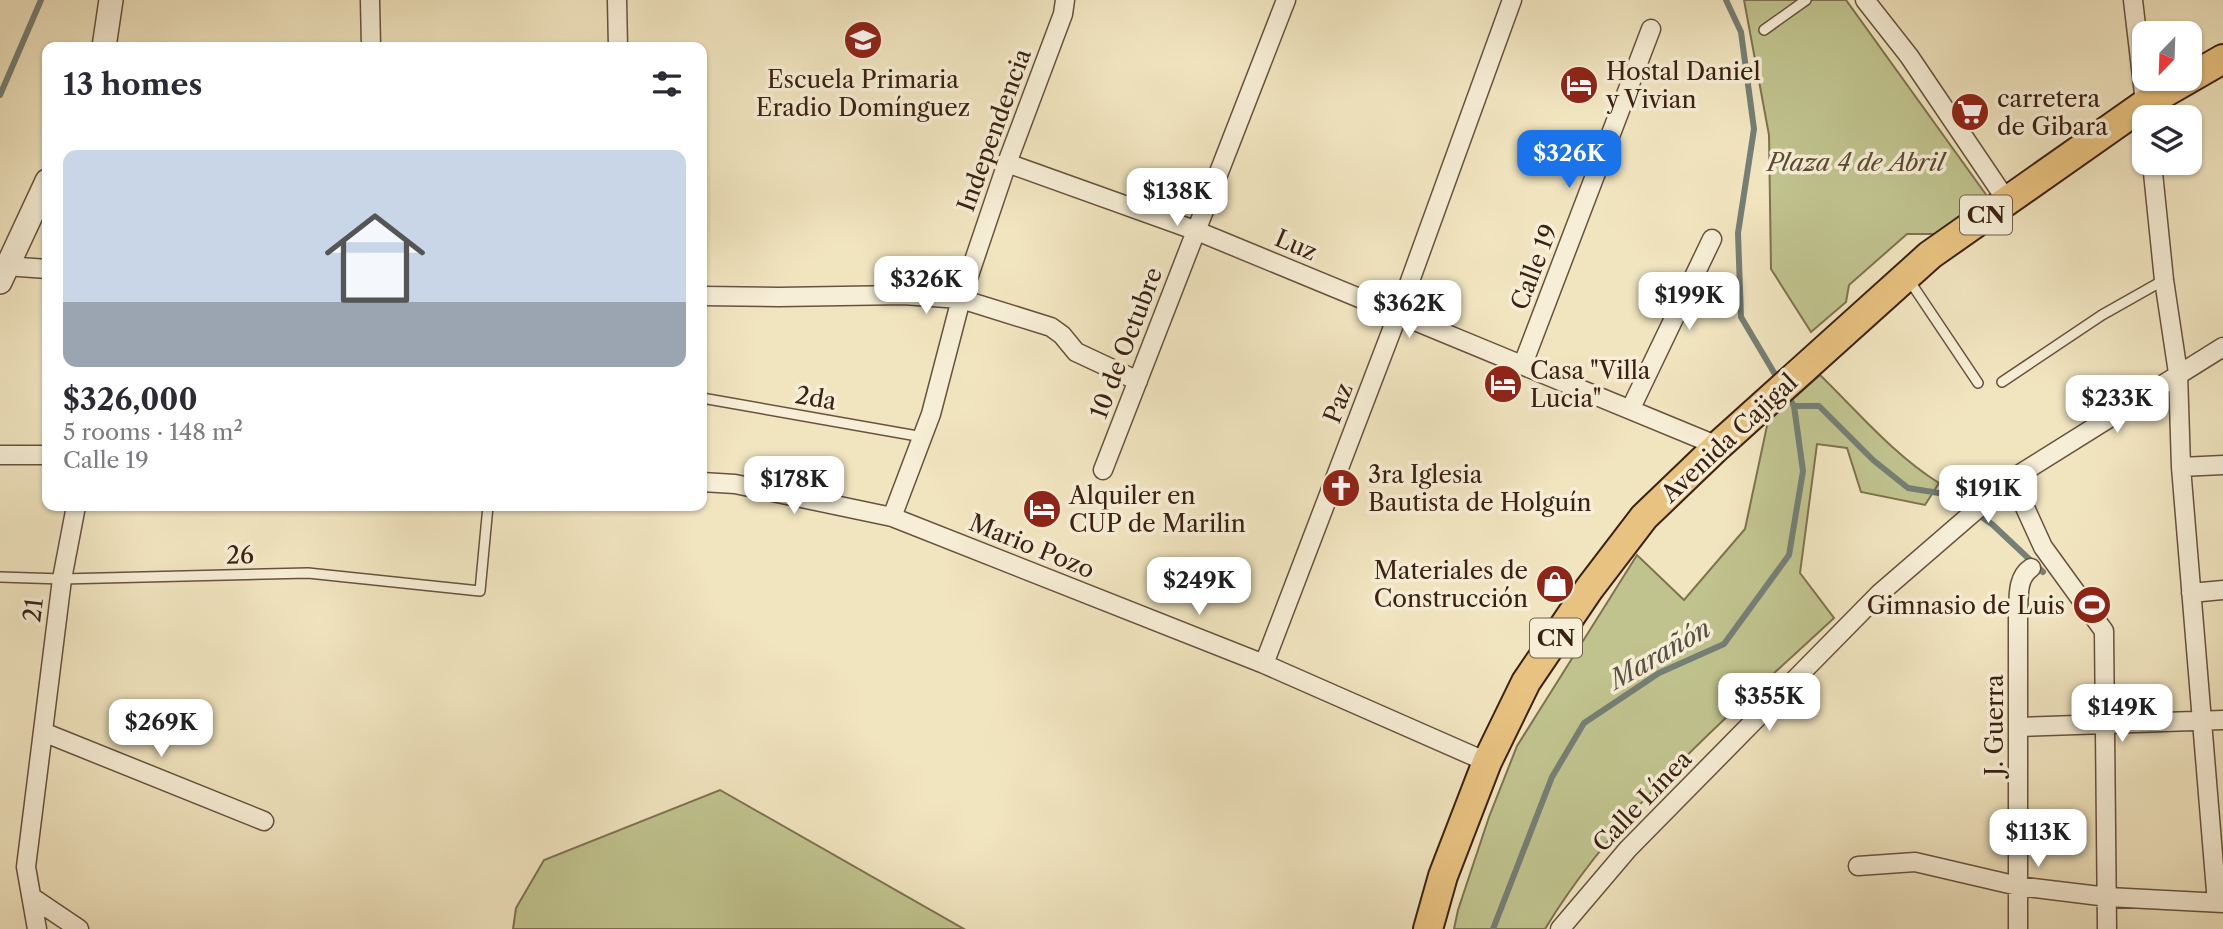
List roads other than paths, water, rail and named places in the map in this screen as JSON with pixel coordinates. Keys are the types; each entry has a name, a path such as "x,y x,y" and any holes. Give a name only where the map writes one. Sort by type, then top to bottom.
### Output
{"main road":[{"name":"Avenida Cajigal","path":"2155,105 2223,60"},
{"name":"Avenida Cajigal","path":"1428,929 1443,876 1487,762 1526,682 1589,589 1644,517 1768,400 1930,255 2007,201 2132,120"}],"street":[{"path":"105,42 111,0"},
{"path":"370,0 371,42"},
{"path":"617,0 618,42"},
{"name":"Independencia","path":"892,517 923,437 961,299 1066,0"},
{"name":"10 de Octubre","path":"1103,470 1286,0"},
{"name":"Paz","path":"1264,664 1398,314 1512,0"},
{"path":"1865,0 1909,55 2007,201"},
{"path":"2133,0 2145,105"},
{"name":"Calle 19","path":"1523,365 1651,29"},
{"name":"Luz","path":"1007,163 1197,231 1718,446"},
{"path":"1858,866 1915,862 2018,886 2108,897 2220,903 2181,467 2178,373 2164,280 2153,175"},
{"path":"3,274 42,192"},
{"path":"1631,408 1712,239"},
{"path":"3,274 42,270"},
{"path":"707,296 779,298 903,295 961,299 1051,327 1062,335 1076,352 1138,381"},
{"name":"Calle Línea","path":"1560,929 1628,849 1880,594 1961,521 2012,479 2223,347"},
{"path":"0,455 42,455"},
{"path":"2181,467 2223,465"},
{"path":"2012,479 2043,547 2105,631 2107,929"},
{"name":"Mario Pozo","path":"707,482 735,484 892,517 1264,664 1487,762"},
{"name":"21","path":"37,929 26,867 62,579 75,511"},
{"name":"J. Guerra","path":"2018,929 2020,582 2025,572 2031,568"},
{"path":"2191,593 2223,590"},
{"path":"2018,727 2223,720"},
{"path":"43,732 264,821"},
{"path":"33,898 79,929"}],"lane":[{"path":"1764,30 1807,0"},
{"path":"1906,275 1978,383"},
{"path":"2002,382 2102,315 2164,280"},
{"name":"2da","path":"707,399 923,437"},
{"name":"26","path":"0,578 308,573 480,591 488,511"}],"waterway":[{"path":"0,95 41,0"},
{"name":"Marañón","path":"1726,0 1741,32 1754,129 1738,233 1741,317 1779,381"},
{"name":"Marañón","path":"1493,929 1552,777 1584,723 1659,673 1724,644 1789,555 1803,471 1794,406 1786,393"},
{"path":"1794,406 1819,406 1873,460 1908,488 1951,495 1993,525 2043,572"}],"place":[{"name":"Escuela Primaria Eradio Domínguez","path":"863,40"},
{"name":"Hostal Daniel y Vivian","path":"1579,85"},
{"name":"carretera de Gibara","path":"1970,112"},
{"name":"Casa \"Villa Lucia\"","path":"1503,384"},
{"name":"3ra Iglesia Bautista de Holguín","path":"1341,488"},
{"name":"Alquiler en CUP de Marilin","path":"1042,509"},
{"name":"Materiales de Construcción","path":"1555,584"},
{"name":"Gimnasio de Luis","path":"2092,605"}],"park label":[{"name":"Plaza 4 de Abril","path":"1856,162"}]}
